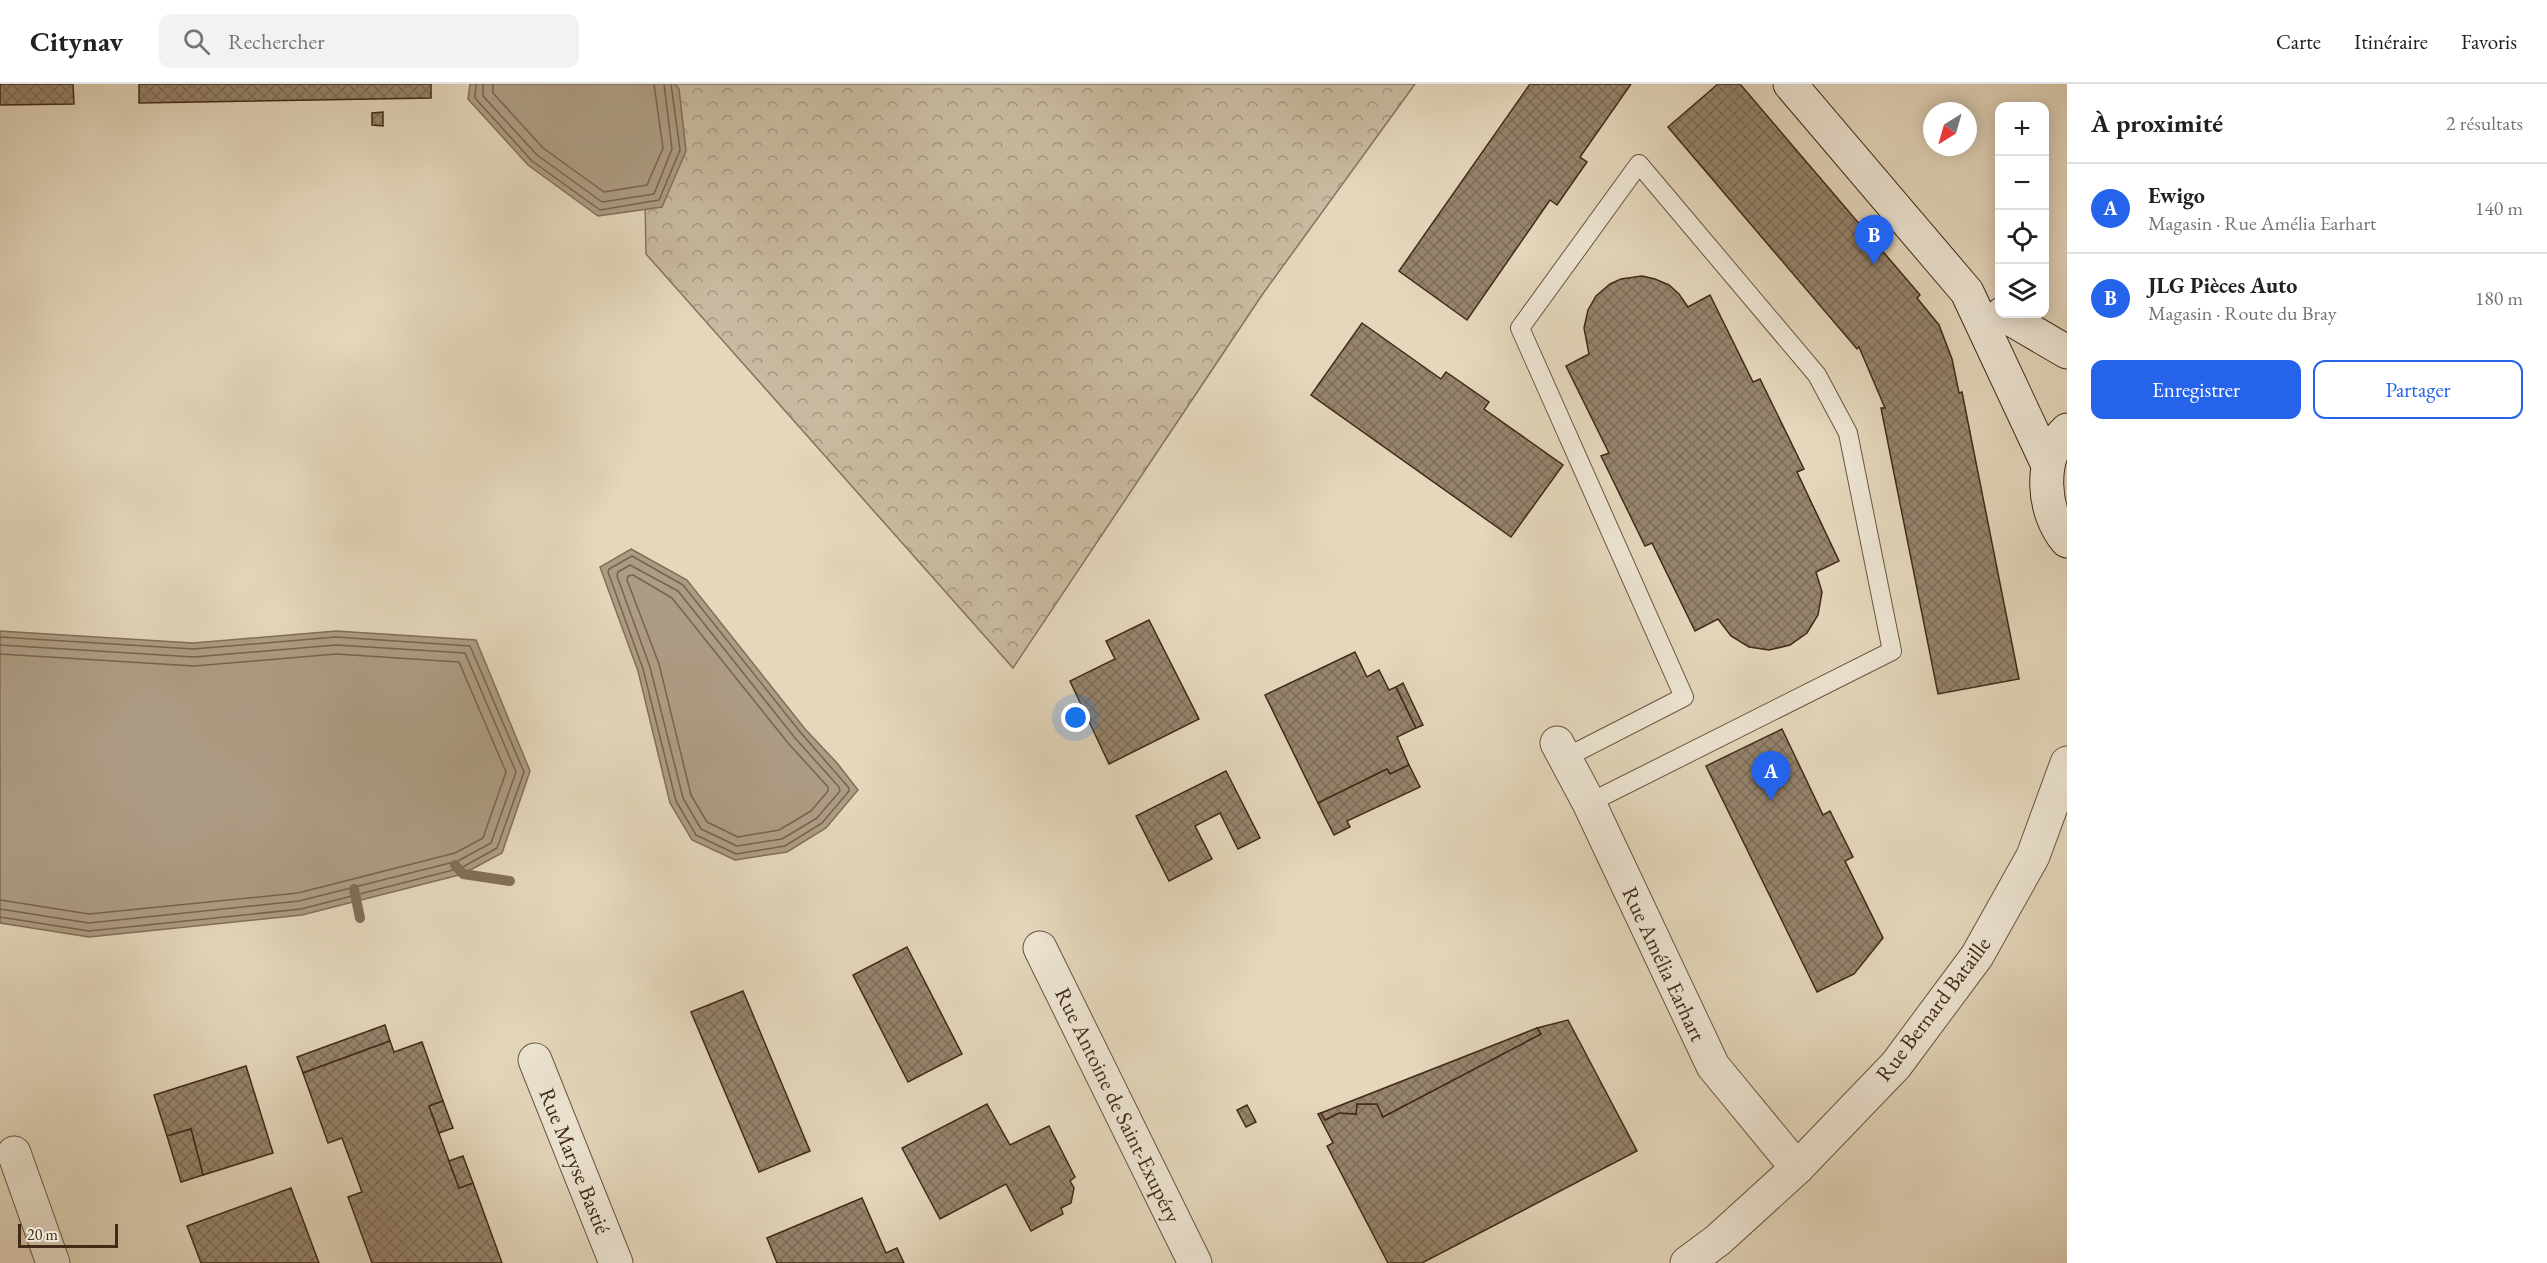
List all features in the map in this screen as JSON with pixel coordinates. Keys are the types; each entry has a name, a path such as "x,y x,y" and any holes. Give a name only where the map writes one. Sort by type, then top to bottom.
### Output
{"street":[{"path":"1790,84 1967,292 2047,463"},
{"path":"1967,292 1995,309"},
{"path":"2009,318 2067,352"},
{"path":"2066,545 2052,510 2046,477 2047,463 2060,436 2067,430"},
{"name":"Rue Amélia Earhart","path":"1561,750 1589,803 1713,1066 1797,1168"},
{"name":"Rue Bernard Bataille","path":"1687,1263 1718,1240 1797,1168 1896,1065 1977,956 2033,856 2067,763"},
{"name":"Rue Antoine de Saint-Exupéry","path":"1040,948 1196,1263"},
{"name":"Rue Maryse Bastié","path":"535,1060 616,1263"},
{"path":"14,1153 53,1263"}],"lane":[{"path":"1561,750 1684,697 1520,328 1639,164 1817,375 1848,433 1892,651 1589,803"}],"green space":[{"path":"643,84 1415,84 1262,295 1013,668 646,254"}],"water":[{"path":"470,84 675,84 679,89 686,151 662,207 598,216 528,165 468,99"},
{"path":"631,549 687,580 805,729 837,763 858,790 826,828 787,852 735,860 692,840 670,803 638,671 600,567"},
{"path":"0,631 193,643 336,631 476,640 530,771 502,853 463,874 302,915 89,937 0,923"}],"building":[{"path":"0,84 73,84 74,104 0,105"},
{"path":"139,84 431,84 431,98 139,103"},
{"path":"1530,84 1631,84 1580,157 1587,162 1557,205 1550,200 1467,320 1399,271"},
{"path":"1718,84 1740,84 1920,295 1917,298 1939,325 1952,359 1959,393 1962,392 2019,679 1938,694 1881,408 1885,408 1859,347 1857,349 1668,127"},
{"path":"383,112 383,126 372,125 372,113"},
{"path":"1642,276 1669,285 1688,307 1710,295 1753,382 1760,379 1804,469 1797,472 1839,561 1816,572 1822,592 1818,615 1807,633 1790,645 1769,650 1749,647 1731,636 1718,619 1695,631 1652,543 1645,546 1601,456 1609,453 1566,366 1589,354 1584,328 1588,310 1596,296 1610,284 1621,279"},
{"path":"1362,323 1441,379 1446,372 1489,402 1484,409 1563,465 1511,537 1311,395"},
{"path":"1149,620 1199,719 1109,764 1070,681 1115,659 1106,641"},
{"path":"1355,652 1367,677 1379,670 1389,690 1396,687 1416,728 1397,737 1409,765 1390,774 1387,769 1318,803 1265,695"},
{"path":"1403,683 1423,725 1416,728 1396,687"},
{"path":"1782,729 1823,815 1830,811 1853,857 1845,861 1883,938 1854,974 1817,992 1706,766"},
{"path":"1409,765 1420,787 1347,821 1350,827 1334,835 1318,803 1387,769 1390,774"},
{"path":"1226,771 1260,838 1238,849 1220,813 1195,826 1212,859 1169,881 1136,816"},
{"path":"907,947 962,1054 908,1082 853,975"},
{"path":"743,991 810,1151 759,1172 691,1012"},
{"path":"1568,1020 1637,1151 1422,1263 1388,1263 1327,1146 1333,1143 1318,1114 1321,1113 1325,1120 1339,1113 1356,1114 1357,1104 1377,1104 1383,1117 1541,1034 1537,1028"},
{"path":"385,1025 390,1041 303,1073 297,1057"},
{"path":"1537,1028 1541,1034 1383,1117 1377,1104 1357,1104 1356,1114 1339,1113 1325,1120 1321,1113"},
{"path":"390,1041 394,1052 422,1042 443,1101 429,1106 459,1188 473,1183 502,1263 372,1263 348,1197 362,1192 342,1138 328,1143 303,1073"},
{"path":"246,1066 273,1153 203,1175 191,1129 167,1136 154,1095"},
{"path":"443,1101 453,1128 439,1133 429,1106"},
{"path":"987,1104 1010,1145 1049,1126 1075,1177 1070,1181 1074,1188 1071,1203 1061,1208 1063,1214 1031,1231 1006,1184 940,1219 902,1148"},
{"path":"1247,1105 1256,1122 1246,1127 1237,1110"},
{"path":"191,1129 203,1175 181,1182 167,1136"},
{"path":"463,1156 473,1183 459,1188 449,1161"},
{"path":"291,1188 319,1263 201,1263 187,1226"},
{"path":"862,1198 886,1253 897,1248 904,1263 777,1263 767,1238"}],"waterway":[{"path":"455,865 463,874 510,881"},
{"path":"354,889 360,918"}],"place":[{"name":"JLG Pièces Auto","path":"1874,265"},
{"name":"Ewigo","path":"1771,801"}]}
